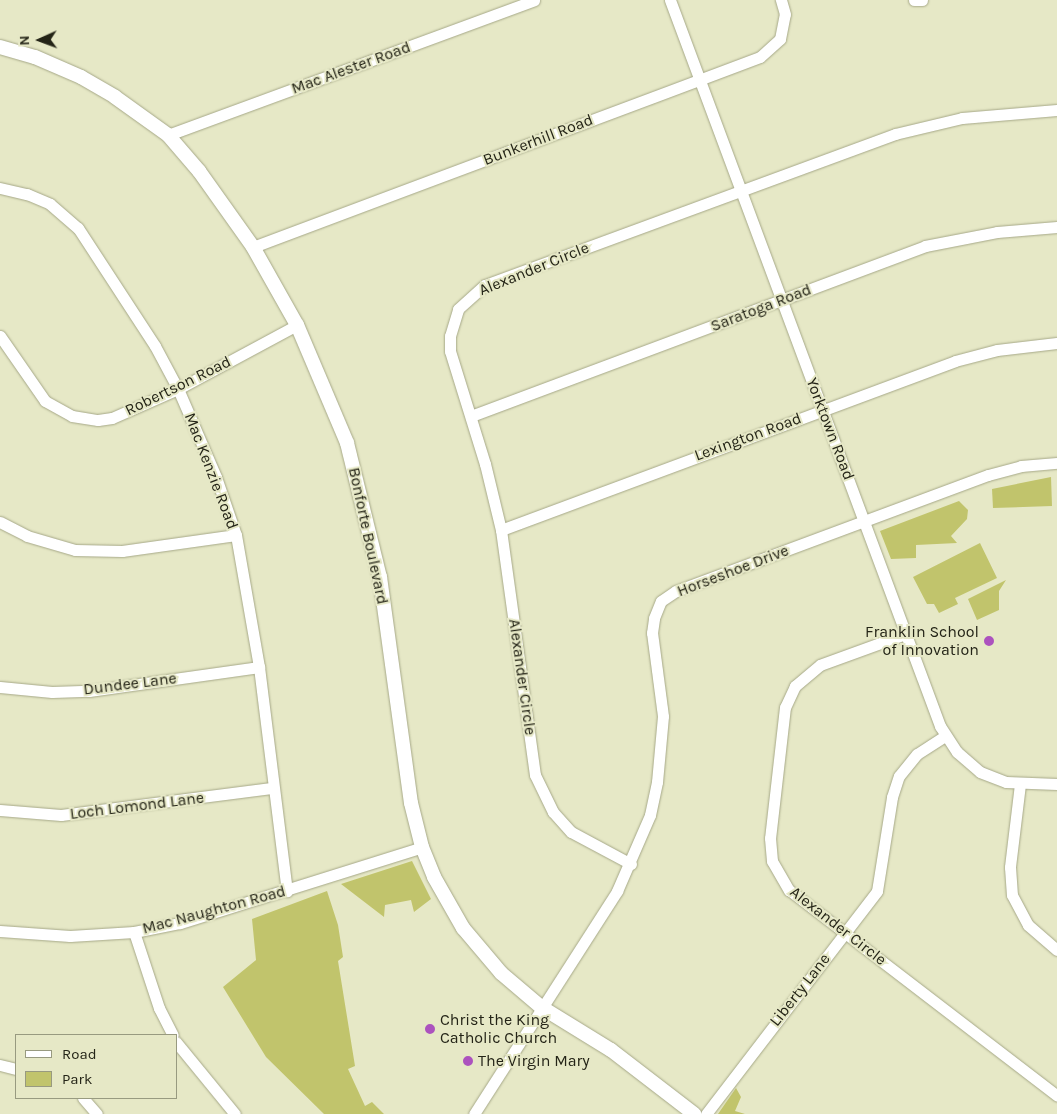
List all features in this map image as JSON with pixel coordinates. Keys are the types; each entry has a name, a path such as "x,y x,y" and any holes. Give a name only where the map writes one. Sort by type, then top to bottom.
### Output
{"main road":[{"name":"Bonforte Boulevard","path":"0,47 35,57 81,78 115,97 168,135 200,171 253,247 297,325 347,443 366,511 380,577 405,765 422,848 449,905 469,935 501,973 542,1007 612,1050 694,1114"}],"street":[{"name":"Mac Alester Road","path":"168,135 507,5 534,0"},
{"name":"Yorktown Road","path":"670,0 781,301 866,521 905,634 946,736 957,752 980,772 1020,784 1057,784"},
{"name":"Bunkerhill Road","path":"253,247 760,57 775,47 783,28 781,0"},
{"path":"914,0 922,0"},
{"name":"Alexander Circle","path":"631,864 571,832 543,795 536,775 501,530 471,416 453,364 450,336 458,309 475,291 895,134 962,118 1057,110"},
{"name":"Mac Kenzie Road","path":"0,188 27,194 50,204 78,228 149,337 178,389 216,477 236,535 259,667 287,891"},
{"name":"Saratoga Road","path":"471,416 925,246 997,232 1057,227"},
{"name":"Robertson Road","path":"0,336 45,401 72,416 112,418 178,389 297,325"},
{"name":"Lexington Road","path":"501,530 974,355 1057,343"},
{"name":"Horseshoe Drive","path":"474,1114 631,864 650,815 657,782 663,716 652,633 654,618 661,601 676,591 1004,470 1057,463"},
{"path":"0,522 27,536 75,550 122,551 236,535"},
{"name":"Alexander Circle","path":"905,634 810,670 795,686 785,707 770,838 772,861 776,873 789,890 1057,1096"},
{"name":"Dundee Lane","path":"0,687 52,692 89,691 259,667"},
{"name":"Liberty Lane","path":"706,1114 880,886 892,797 900,776 917,754 946,736"},
{"path":"1020,784 1010,867 1012,895 1028,925 1057,950"},
{"name":"Loch Lomond Lane","path":"0,810 61,815 273,788"},
{"name":"Mac Naughton Road","path":"0,931 70,936 134,932 180,922 287,891 422,848"},
{"path":"134,932 159,1008 172,1034"},
{"path":"178,1044 234,1114"},
{"path":"0,1065 15,1069"},
{"path":"85,1099 97,1114"}],"green space":[{"path":"1051,477 1052,506 993,508 992,489"},
{"path":"959,501 968,510 967,519 951,536 957,543 916,545 916,558 891,559 880,531"},
{"path":"980,543 997,578 955,598 958,604 939,613 934,604 927,604 913,577"},
{"path":"1006,580 999,591 999,610 977,620 968,599"},
{"path":"412,861 431,899 414,912 411,900 385,905 384,917 341,884"},
{"path":"327,891 338,925 343,957 338,961 355,1066 348,1069 365,1106 372,1102 384,1114 324,1114 266,1057 223,987 256,960 252,919"},
{"path":"736,1088 741,1097 735,1111 745,1114 718,1114"}],"place":[{"name":"Franklin School of Innovation","path":"989,641"},
{"name":"Christ the King Catholic Church","path":"430,1029"},
{"name":"The Virgin Mary","path":"468,1061"}]}
